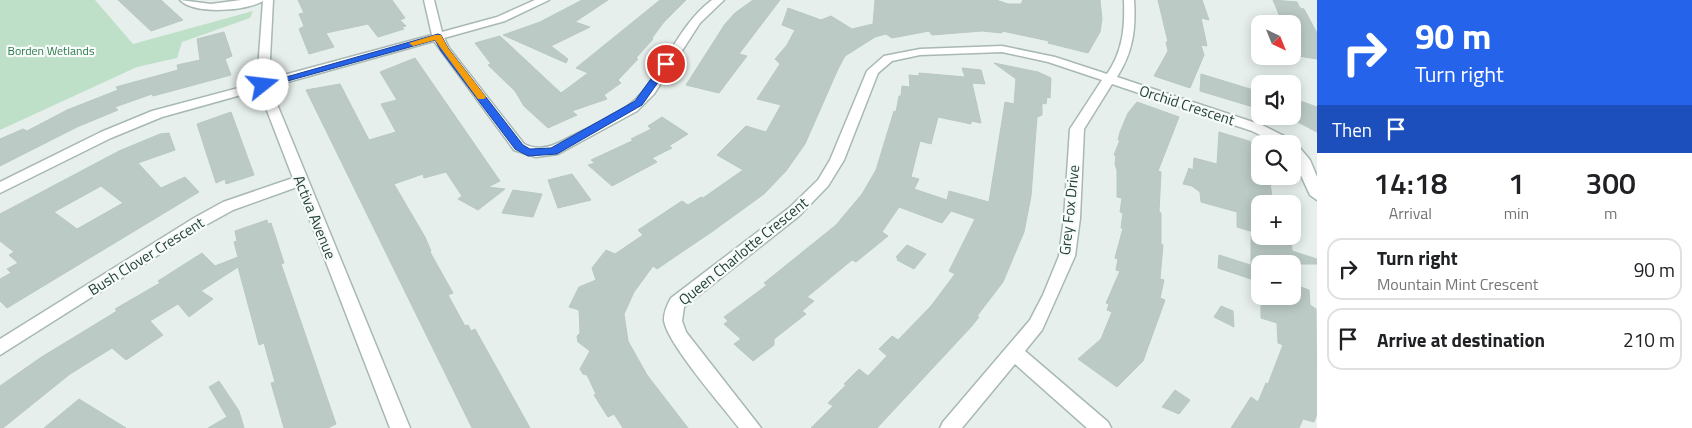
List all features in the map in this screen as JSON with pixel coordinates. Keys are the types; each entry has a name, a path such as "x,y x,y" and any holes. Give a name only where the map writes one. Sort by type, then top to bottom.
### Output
{"street":[{"path":"185,0 192,6 205,8 258,0"},
{"name":"Activa Avenue","path":"268,0 263,85 400,428"},
{"path":"429,0 438,37 444,49 519,147 528,152 539,153 553,151 639,103 688,33 706,10 719,0"},
{"path":"0,188 131,123 501,19 544,0"},
{"name":"Grey Fox Drive","path":"950,428 1036,325 1067,256 1077,129 1082,118 1122,62 1129,42 1129,0"},
{"name":"Queen Charlotte Crescent","path":"751,428 672,326 672,315 677,303 794,212 823,183 837,160 873,71 879,65 888,58 904,54 1002,49 1033,54 1111,79"},
{"name":"Orchid Crescent","path":"1111,79 1273,135"},
{"path":"1301,157 1317,195"},
{"name":"Bush Clover Crescent","path":"0,348 199,222 228,206 300,181"},
{"path":"1014,352 1101,428"}],"green space":[{"name":"Borden Wetlands","path":"0,0 95,0 133,44 253,11 250,18 182,42 177,58 137,67 0,130"}],"building":[{"path":"118,0 161,0 183,20 151,31"},
{"path":"298,0 392,0 405,18 400,20 406,26 402,27 404,29 378,37 368,24 326,33 334,47 309,54 299,29 304,26 299,14 304,13"},
{"path":"582,0 608,0 575,22 590,27 551,46 568,59 566,63 503,35 540,22"},
{"path":"660,0 686,0 664,22 653,39 636,58 638,59 618,80 621,83 604,95 607,99 572,111 577,115 548,128 524,106 515,91 488,65 491,64 475,43 500,36 561,93 588,73 576,68"},
{"path":"753,0 780,0 739,54 747,56 719,93 686,85 725,24 735,13"},
{"path":"875,0 996,0 1008,4 1021,4 1023,0 1100,0 1102,19 1100,32 1088,53 1048,43 1049,41 1002,31 1002,33 982,31 932,35 929,31 892,38 886,34 875,37 845,56 805,144 786,171 764,194 713,231 657,269 653,266 634,292 624,314 628,341 647,375 688,428 623,428 614,414 608,417 594,395 596,394 587,375 583,374 580,369 590,351 578,342 577,336 580,333 579,310 569,307 579,287 596,280 592,268 606,250 615,254 643,235 638,230 682,201 688,205 701,197 703,198 743,170 717,155 746,126 766,132 781,105 757,99 780,64 775,59 787,45 795,30 782,25 788,8 821,20 831,16 852,29 873,24"},
{"path":"1158,0 1202,0 1209,20 1201,18 1207,46 1201,45 1204,55 1190,88 1154,76 1168,51 1166,42 1168,42"},
{"path":"1273,0 1297,2 1300,8 1304,9 1317,33 1317,59 1301,56 1301,15 1279,15"},
{"path":"224,32 232,56 225,59 231,75 153,96 152,94 115,107 118,110 77,127 0,166 0,139 23,129 27,131 67,110 118,90 116,87 178,70 177,65 200,60 197,39"},
{"path":"415,58 500,181 488,187 505,189 478,210 458,199 462,196 446,172 424,178 423,174 394,184 425,237 430,252 453,293 448,295 465,326 468,325 471,331 475,329 530,428 472,428 306,90 340,84 369,140 396,132 381,104 397,100 380,72"},
{"path":"994,63 1038,72 1051,78 1050,98 1047,97 1046,104 1042,103 1042,115 1037,117 1031,196 1024,232 1003,282 971,327 877,428 811,428 833,406 828,403 846,385 844,384 859,369 868,376 887,356 879,349 892,336 898,340 931,306 955,274 949,271 975,219 951,211 942,223 899,207 882,232 888,236 856,262 852,260 807,297 814,301 802,311 806,314 774,339 774,345 753,361 734,344 741,339 724,324 728,321 724,317 767,285 764,283 836,225 862,194 876,170 894,111 896,112 899,96 901,96 902,86 910,87 909,75 919,76 919,73 965,77 962,68 981,70 985,84 972,83 981,123 971,121 971,124 938,117 931,144 920,141 911,177 919,179 914,189 947,200 949,191 989,202 1005,102 1014,104 1016,79"},
{"path":"1201,74 1251,89 1251,106 1200,91"},
{"path":"1301,101 1317,107 1317,132 1301,124"},
{"path":"1137,102 1179,117 1158,171 1161,172 1159,212 1161,213 1161,244 1163,245 1160,279 1164,280 1160,298 1165,300 1143,361 1117,387 1078,359 1101,339 1112,312 1107,310 1109,304 1106,303 1120,271 1116,270 1118,259 1115,258 1123,228 1121,228 1123,213 1120,212 1122,198 1117,197 1116,156 1114,155 1120,140 1118,140 1120,132 1128,113"},
{"path":"231,112 254,175 226,184 225,179 216,183 197,124"},
{"path":"662,117 688,134 669,146 672,148 652,158 657,162 612,186 588,165 595,163 591,160 634,140 631,139 651,129 648,126"},
{"path":"1219,132 1251,142 1251,185 1270,185 1272,195 1251,195 1251,231 1237,227 1237,212 1201,202 1200,192 1192,186 1183,184 1189,168 1193,170 1194,158 1217,164"},
{"path":"169,133 175,150 138,163 161,188 185,177 199,192 7,308 0,301 0,279 11,273 7,269 18,263 9,255 14,252 0,241 0,214 119,151 160,134","holes":["101,186 123,203 77,229 54,212"]},
{"path":"572,174 591,200 558,208 548,180"},
{"path":"513,190 542,194 533,217 502,213"},
{"path":"267,220 268,224 271,223 284,263 281,264 336,424 328,428 284,428 271,383 275,382 264,343 259,345 238,267 201,291 213,299 189,317 178,304 150,321 163,335 126,360 112,348 70,374 3,428 0,428 0,386 40,358 117,311 115,309 160,283 158,281 202,253 215,266 238,257 234,242 237,241 235,231"},
{"path":"907,245 926,254 914,269 897,260 898,258 896,257"},
{"path":"1251,245 1292,245 1292,251 1317,259 1317,264 1301,264 1301,255 1251,255"},
{"path":"1219,255 1251,265 1251,279 1218,268"},
{"path":"1301,287 1309,290 1310,305 1316,309 1317,414 1314,422 1303,419 1299,428 1231,428 1251,397 1258,402 1266,383 1268,384 1283,345 1278,343 1277,323 1261,318 1261,305 1301,305"},
{"path":"1221,306 1233,311 1234,327 1214,317"},
{"path":"219,381 239,411 244,428 208,428 227,417 209,387"},
{"path":"1175,390 1190,400 1179,414 1162,407"},
{"path":"79,399 126,428 44,428"}],"slow traffic":[{"path":"413,43 438,37 444,49 481,97"}],"route":[{"path":"263,85 438,37 444,49 519,147 528,152 539,153 553,151 639,103 666,64"}]}
